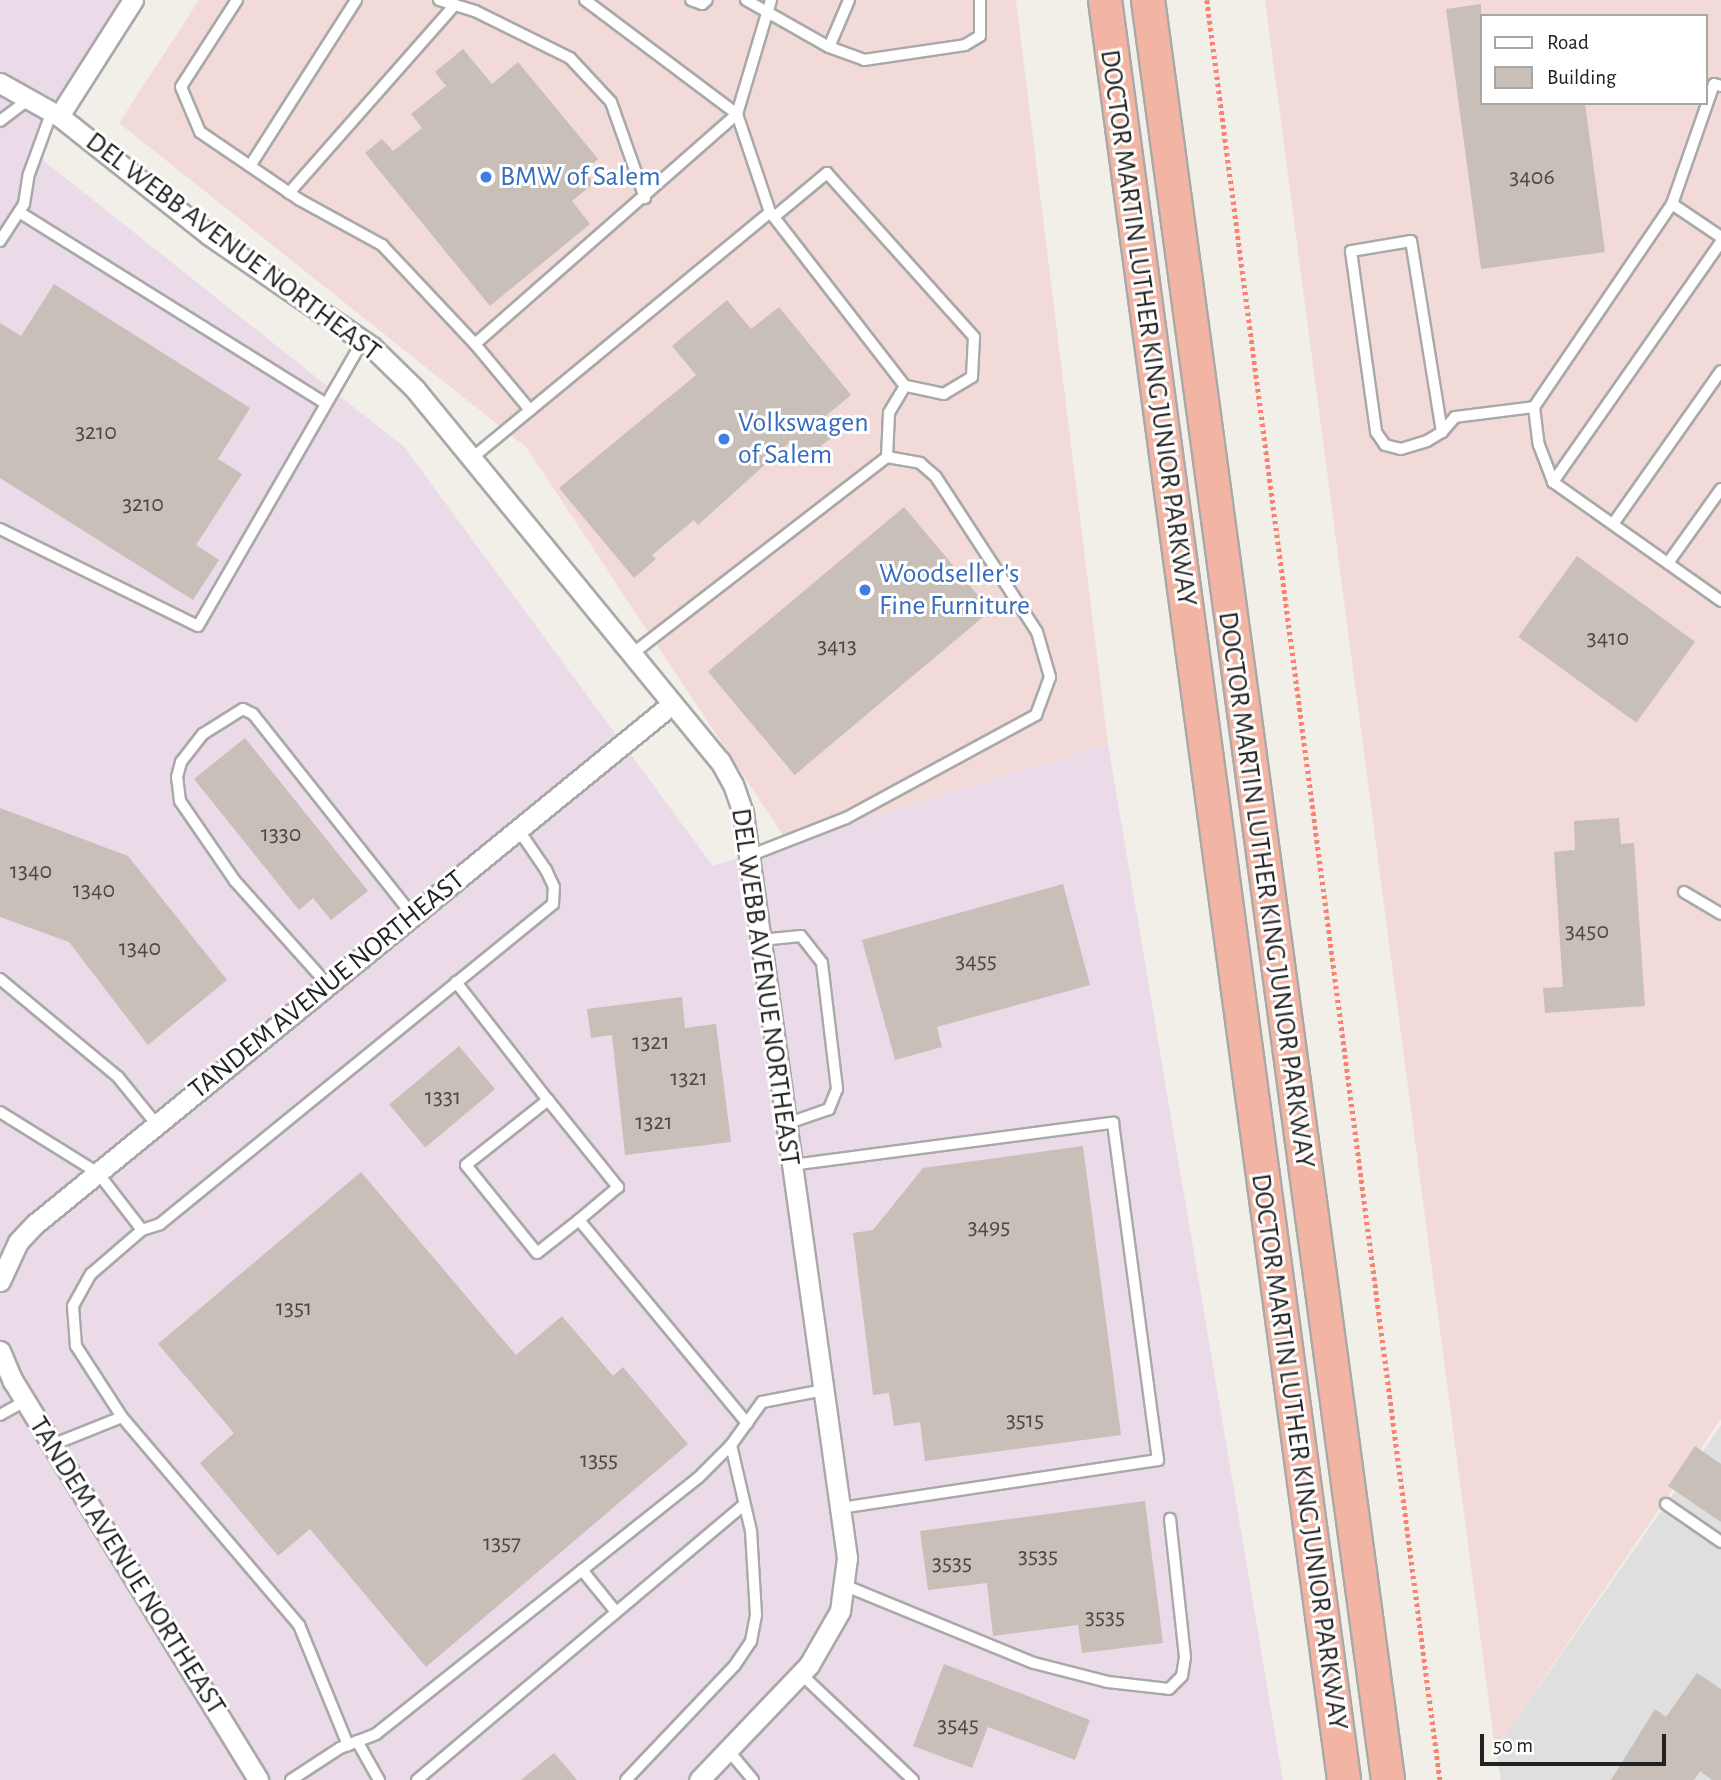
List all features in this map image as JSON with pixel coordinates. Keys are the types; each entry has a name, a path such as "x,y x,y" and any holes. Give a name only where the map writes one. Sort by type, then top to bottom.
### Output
{"highway":[{"name":"DOCTOR MARTIN LUTHER KING JUNIOR PARKWAY","path":"1105,0 1344,1780"},
{"name":"DOCTOR MARTIN LUTHER KING JUNIOR PARKWAY","path":"1147,0 1388,1780"},
{"path":"1167,0 1188,174 1194,359"}],"street":[{"path":"55,114 133,0"},
{"name":"DEL WEBB AVENUE NORTHEAST","path":"0,83 55,114 208,235 363,340 415,389 720,761 733,784 749,856 761,940 840,1508 846,1586 828,1637 800,1674 699,1780"},
{"name":"TANDEM AVENUE NORTHEAST","path":"1,1276 19,1242 35,1224 672,704"},
{"name":"TANDEM AVENUE NORTHEAST","path":"0,1351 25,1401 258,1780"}],"lane":[{"path":"237,0 181,87 200,132 289,193 382,245 475,344 530,410"},
{"path":"250,166 356,0"},
{"path":"439,0 529,35 570,58 611,102 645,198"},
{"path":"472,458 772,215 827,173 974,337 972,377 944,394 905,386 772,215 737,114 585,0"},
{"path":"691,0 702,4 707,0"},
{"path":"746,0 829,47 864,60 965,45 980,36 980,0"},
{"path":"475,344 645,198 737,114 771,0"},
{"path":"829,47 849,0"},
{"path":"289,193 455,5"},
{"path":"1707,104 1714,84 1721,86"},
{"path":"0,121 30,98"},
{"path":"1707,105 1672,204 1534,407 1539,445 1553,482 1721,601"},
{"path":"0,241 19,212 55,114"},
{"path":"1553,482 1721,240 1672,204"},
{"path":"19,212 325,403"},
{"path":"1442,432 1411,241 1351,251 1376,432 1385,445 1401,449 1442,432 1455,417 1534,407"},
{"path":"0,529 198,626 363,340"},
{"path":"1613,524 1721,372"},
{"path":"887,457 889,414 905,386"},
{"path":"632,654 887,457 920,463 936,477 1037,632 1050,677 1037,715 846,818 749,856"},
{"path":"1668,564 1721,489"},
{"path":"328,985 235,881 180,801 177,777 180,762 203,734 243,709 253,714 413,916"},
{"path":"379,1780 352,1743 299,1625 122,1417 76,1346 73,1306 91,1273 142,1230 160,1224 553,904 554,887 546,870 518,829"},
{"path":"1684,892 1721,914"},
{"path":"761,940 801,936 822,963 837,1089 829,1109 786,1124"},
{"path":"0,979 118,1077 157,1125"},
{"path":"456,982 618,1187 537,1253 466,1165 548,1100"},
{"path":"0,1112 98,1173 142,1230"},
{"path":"792,1165 1113,1123 1115,1136 1158,1460 840,1508"},
{"path":"579,1220 747,1423"},
{"path":"291,1780 352,1743 376,1734 698,1478 731,1445 762,1402 824,1391"},
{"path":"0,1415 25,1401"},
{"path":"52,1445 122,1417"},
{"path":"626,1780 751,1641 756,1615 752,1545 731,1445"},
{"path":"1666,1504 1721,1542"},
{"path":"416,1780 743,1505"},
{"path":"846,1586 1034,1663 1108,1682 1169,1689 1182,1676 1185,1657 1170,1520"},
{"path":"582,1570 616,1612"},
{"path":"800,1674 913,1780"},
{"path":"728,1750 753,1780"}],"path":[{"name":"DOCTOR MARTIN LUTHER KING JUNIOR PARKWAY","path":"1207,0 1440,1780"}],"shaded area":[{"path":"0,0 121,0 34,153 404,447 713,866 1108,744 1283,1780 0,1780"},
{"path":"199,0 1016,0 1108,744 788,843 526,447 119,123"},
{"path":"1265,0 1721,0 1721,1419 1495,1749"},
{"path":"1721,1425 1721,1780 1501,1780 1495,1749"}],"building":[{"path":"1481,4 1480,105 1585,105 1605,252 1481,269 1446,9"},
{"name":"BMW of Salem","path":"463,49 492,84 518,62 598,159 584,171 594,183 572,201 590,224 490,306 365,153 382,139 393,151 422,128 411,114 446,86 435,72"},
{"path":"54,284 250,408 218,459 242,474 196,545 219,560 193,600 0,478 0,323 21,336"},
{"name":"Volkswagen of Salem","path":"727,300 751,329 779,307 851,395 822,419 835,435 803,460 789,443 698,525 694,520 652,555 656,559 634,578 559,488 696,375 672,346"},
{"path":"904,507 991,610 795,775 708,672"},
{"path":"1577,556 1695,642 1636,723 1518,637"},
{"path":"245,738 368,891 331,920 313,898 299,910 194,779"},
{"path":"0,808 128,856 227,980 148,1045 69,942 0,917"},
{"path":"1619,818 1621,844 1634,843 1645,1006 1545,1013 1543,988 1563,987 1554,852 1575,850 1574,821"},
{"path":"1063,884 1090,985 937,1027 942,1047 895,1060 862,940"},
{"path":"682,997 685,1028 716,1024 731,1142 625,1155 612,1035 591,1038 587,1009"},
{"path":"459,1046 495,1089 425,1147 389,1104"},
{"path":"1083,1146 1121,1435 925,1461 920,1422 894,1426 889,1393 873,1395 853,1233 873,1230 923,1168"},
{"path":"361,1172 516,1355 562,1316 613,1376 623,1367 688,1444 426,1667 310,1529 278,1556 200,1463 234,1433 158,1344"},
{"path":"1695,1446 1721,1464 1721,1522 1668,1486"},
{"path":"1145,1501 1163,1643 1082,1653 1078,1625 993,1636 987,1583 928,1590 920,1531"},
{"path":"944,1664 1090,1720 1075,1760 988,1727 972,1768 913,1746"},
{"path":"1697,1673 1721,1689 1721,1780 1712,1780 1700,1771 1694,1780 1611,1780 1655,1709 1666,1717"},
{"path":"554,1753 577,1780 521,1780"}],"place":[{"name":"BMW of Salem","path":"486,177"},
{"name":"Volkswagen of Salem","path":"724,439"},
{"name":"Woodseller's Fine Furniture","path":"865,590"}]}
